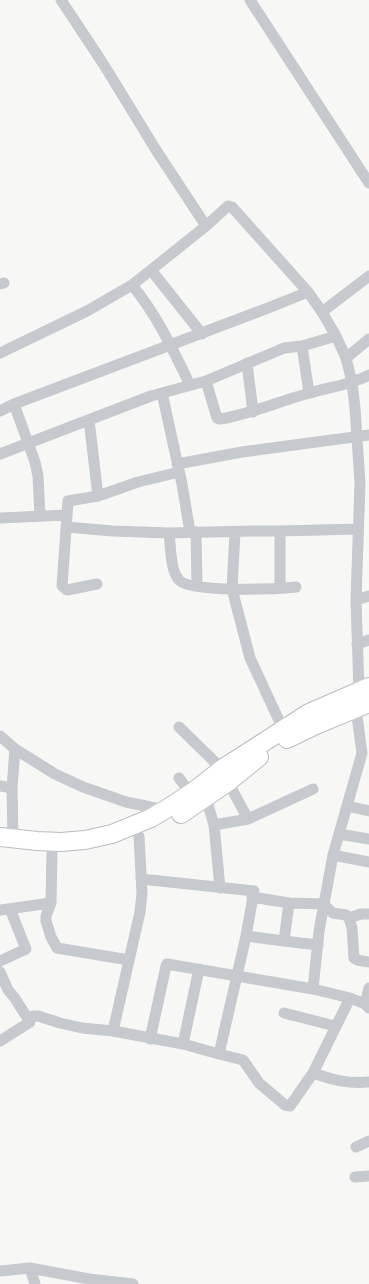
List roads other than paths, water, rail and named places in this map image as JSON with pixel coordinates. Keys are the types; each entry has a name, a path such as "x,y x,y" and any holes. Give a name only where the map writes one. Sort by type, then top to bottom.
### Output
{"main road":[{"path":"225,776 252,751 283,729 310,713 363,698"},
{"path":"4,841 52,851 73,851 99,847 139,836 167,822 225,776 281,742 363,698"},
{"path":"4,841 61,842 85,840 112,834 198,796"}],"street":[{"path":"61,0 206,226"},
{"path":"250,0 369,183"},
{"path":"0,353 87,311 132,285 206,226 226,207 232,207 308,292 336,336 346,358 352,382 356,408 357,437 364,482 358,528 356,600 357,644 363,698 366,754 347,806 333,855 323,904 313,989"},
{"path":"151,270 202,334"},
{"path":"322,312 369,276"},
{"path":"132,285 156,318 190,385"},
{"path":"0,411 14,404 171,346 308,292"},
{"path":"0,454 151,396 206,381 284,348 302,346 336,336"},
{"path":"346,358 369,339"},
{"path":"302,346 309,393"},
{"path":"247,363 253,412"},
{"path":"206,381 217,419 222,419 253,412 309,393 352,382 369,375"},
{"path":"162,393 193,532 197,586"},
{"path":"14,404 35,462 38,476 40,516"},
{"path":"89,420 98,496"},
{"path":"97,584 67,590 62,587 69,500 98,496 178,468 242,452 369,435"},
{"path":"0,518 67,515"},
{"path":"66,527 113,531 169,533 358,528"},
{"path":"280,531 280,588"},
{"path":"235,532 232,589 250,658 283,729"},
{"path":"169,533 173,569 177,579 187,586 232,589 296,587"},
{"path":"356,600 369,596"},
{"path":"357,644 369,640"},
{"path":"179,727 225,776 248,819"},
{"path":"0,736 15,750 55,774 83,787 126,802 165,810"},
{"path":"4,841 12,788 15,750"},
{"path":"179,778 198,796 214,825 220,888"},
{"path":"0,786 12,788"},
{"path":"214,825 248,819 313,789"},
{"path":"347,806 369,811"},
{"path":"339,834 369,839"},
{"path":"113,1031 140,912 142,893 139,836"},
{"path":"52,851 51,904 46,916 46,921 51,937 57,948 128,960"},
{"path":"333,855 369,862"},
{"path":"141,879 220,888 253,890 246,936 219,1054"},
{"path":"252,897 290,903 323,904 333,913 346,915 349,918 352,928 354,958 369,962"},
{"path":"284,942 290,903"},
{"path":"0,962 26,949 5,910 51,904"},
{"path":"349,918 361,914 369,914"},
{"path":"246,936 284,942 318,945"},
{"path":"150,1039 166,965 200,969 313,989 350,998 367,1006 369,988"},
{"path":"183,1044 200,969"},
{"path":"0,972 4,992 14,997 30,1022 0,1041"},
{"path":"28,1019 32,1016 38,1016 82,1028 113,1031 183,1044 243,1060 259,1083 287,1106 291,1105 312,1073 350,998"},
{"path":"284,1013 335,1026"},
{"path":"312,1073 346,1083 369,1082"},
{"path":"356,1147 369,1141"},
{"path":"355,1177 369,1176"},
{"path":"30,1268 34,1284"},
{"path":"0,1271 30,1268 61,1278 89,1279 133,1284"}]}
